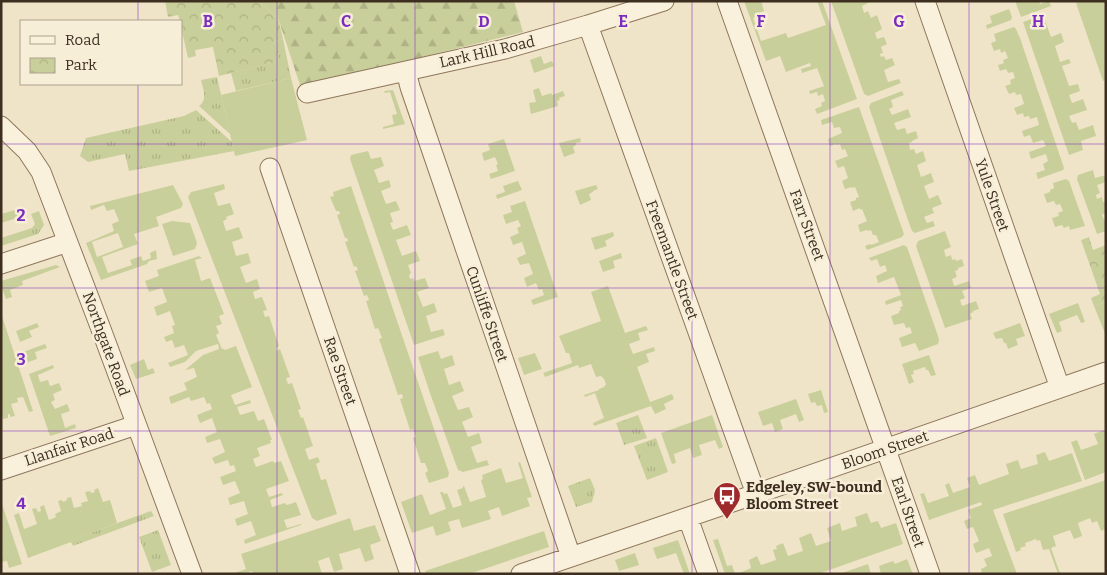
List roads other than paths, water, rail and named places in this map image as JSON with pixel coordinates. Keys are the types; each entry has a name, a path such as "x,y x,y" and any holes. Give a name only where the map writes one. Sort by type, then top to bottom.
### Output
{"street":[{"name":"Lark Hill Road","path":"307,93 505,49 664,1"},
{"name":"Farr Street","path":"727,1 886,449"},
{"name":"Yule Street","path":"925,1 1060,388"},
{"name":"Freemantle Street","path":"588,25 756,494"},
{"name":"Cunliffe Street","path":"406,71 571,557"},
{"name":"Northgate Road","path":"1,126 28,151 38,168 106,340 192,574"},
{"name":"Rae Street","path":"270,168 410,574"},
{"path":"1,264 68,241"},
{"name":"Bloom Street","path":"531,572 1106,372"},
{"name":"Llanfair Road","path":"1,470 136,425"},
{"name":"Earl Street","path":"886,449 930,574"},
{"path":"688,518 708,574"}],"place":[{"name":"Edgeley, SW-bound Bloom Street","path":"727,520"}]}
